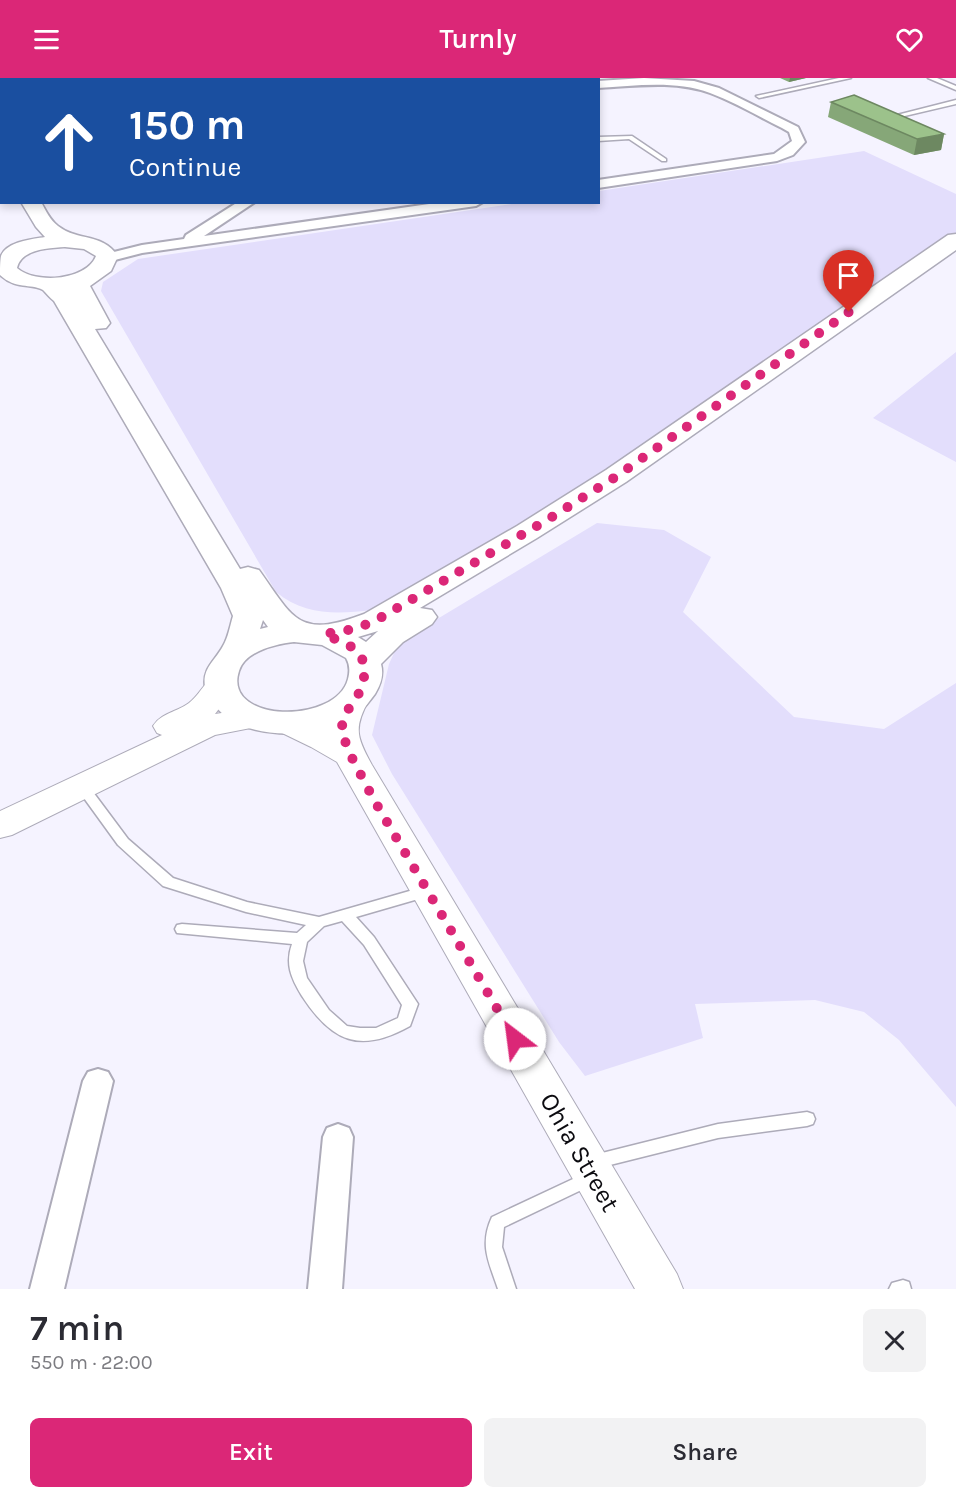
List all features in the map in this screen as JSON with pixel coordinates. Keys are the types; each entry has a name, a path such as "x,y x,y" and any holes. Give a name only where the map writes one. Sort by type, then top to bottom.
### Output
{"main road":[{"path":"14,204 29,229 32,246"},
{"path":"32,204 44,226 52,234 74,241 100,260"},
{"path":"100,260 79,284 88,308 177,453 257,592 280,622 309,633 346,643 357,651 364,662 365,680 353,700 329,715 309,721 287,723 255,718 231,704 221,685 226,665 237,652 262,638 309,633 354,629 375,621 547,520 686,429 849,312 956,240"},
{"path":"74,241 32,246 16,253 4,271 27,282 71,281 100,260"},
{"path":"364,662 392,634 627,489 758,392 956,251"},
{"path":"48,283 62,297 81,325 236,588 249,616 237,652"}],"street":[{"path":"600,85 641,81 684,81 715,91 786,125 798,136 799,142 788,152 777,157 600,184"},
{"path":"175,241 229,204"},
{"path":"199,234 245,204"},
{"path":"175,241 465,204"},
{"path":"100,260 199,234 313,216 454,206"},
{"path":"0,802 201,710 221,685"},
{"name":"Ohia Street","path":"353,700 344,716 341,731 351,756 374,800 660,1289"},
{"path":"0,826 207,726 255,718"},
{"path":"287,723 323,739 351,756"},
{"path":"47,1289 98,1081"},
{"path":"325,1289 338,1137"}],"lane":[{"path":"833,78 756,95 848,78"},
{"path":"931,78 956,88"},
{"path":"949,78 956,81"},
{"path":"896,116 956,102"},
{"path":"600,139 630,137 664,160"},
{"path":"82,787 123,842 168,882 246,907 319,922"},
{"path":"345,914 369,941 410,1004 405,1022 385,1033 358,1034 340,1030 311,997 297,972 296,954 300,939 319,922 345,914 428,891"},
{"path":"182,929 300,939"},
{"path":"507,1289 492,1242 493,1231 498,1222 513,1213 591,1170 718,1131 807,1119"}],"shaded area":[{"path":"864,151 956,194 956,239 672,438 372,610 322,612 298,606 276,592 101,291 103,282 138,259 512,204 600,204 600,191"},
{"path":"956,352 956,462 873,418"},
{"path":"597,523 664,530 711,557 683,612 794,717 884,729 956,683 956,1107 899,1040 864,1012 815,1000 695,1004 703,1038 585,1076 559,1042 392,774 372,735 389,664 399,642"}],"building":[{"path":"854,95 944,134 917,139 831,102"}],"route":[{"path":"515,1039 374,800 351,756 341,731 344,716 363,687 366,673 364,662 352,647 324,634 354,629 375,621 547,520 686,429 849,312"}]}
